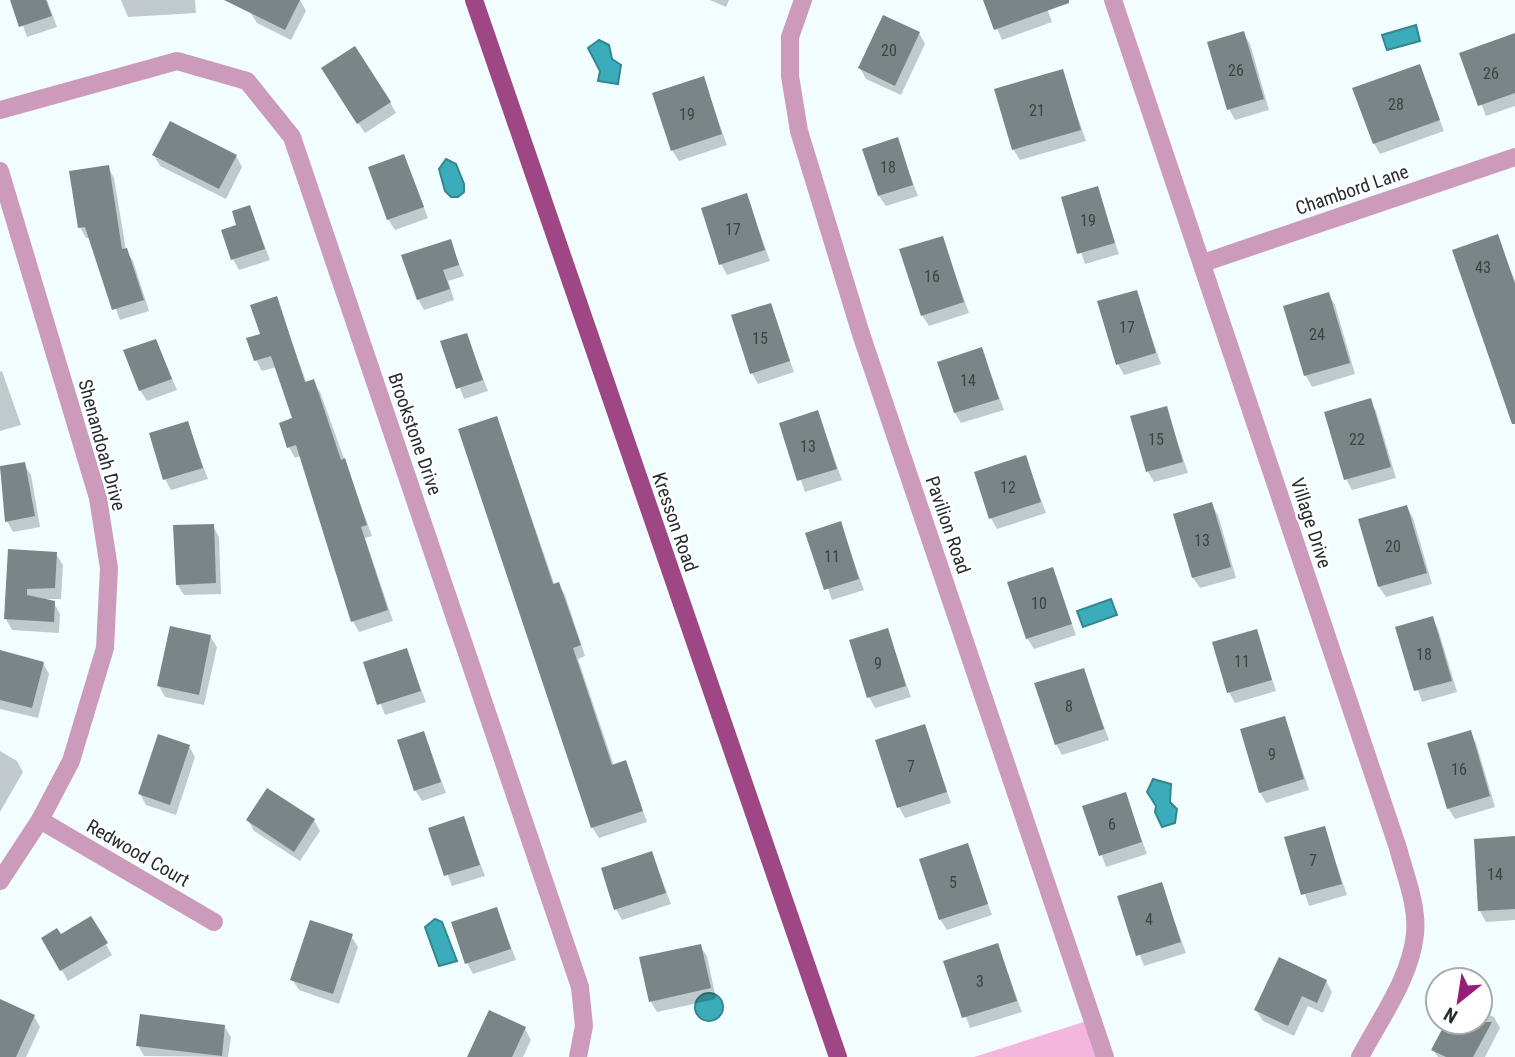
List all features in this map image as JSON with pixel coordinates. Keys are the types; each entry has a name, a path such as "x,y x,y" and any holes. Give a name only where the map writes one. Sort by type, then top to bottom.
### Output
{"main road":[{"name":"Kresson Road","path":"474,0 838,1057"}],"street":[{"name":"Pavilion Road","path":"803,0 790,37 790,76 799,131 861,334 1105,1057"},
{"name":"Village Drive","path":"1113,0 1398,848 1415,915 1415,934 1407,966 1360,1057"},
{"name":"Brookstone Drive","path":"0,110 177,61 247,81 292,137 580,987 584,1026 578,1057"},
{"name":"Chambord Lane","path":"1203,262 1515,157"},
{"name":"Shenandoah Drive","path":"0,171 98,498 109,568 105,648 71,761 40,820 0,881"},
{"name":"Redwood Court","path":"40,820 214,922"}],"shaded area":[{"path":"1093,1019 1105,1057 974,1057"}],"water":[{"path":"1416,25 1420,41 1387,50 1382,35"},
{"path":"599,40 609,45 612,59 621,65 618,84 598,81 600,71 588,48"},
{"path":"446,159 456,164 464,184 464,192 458,197 451,197 445,191 439,169"},
{"path":"1111,599 1117,615 1083,627 1077,611"},
{"path":"1153,779 1171,784 1170,802 1177,809 1175,823 1162,827 1155,812 1156,806 1147,792"},
{"path":"435,919 442,922 457,961 439,966 425,927"},
{"path":"709,993 719,997 723,1007 719,1017 709,1021 699,1017 695,1007 699,997"}],"building":[{"path":"10,0 46,0 52,16 19,27"},
{"path":"224,0 300,0 285,30"},
{"path":"983,0 1069,0 1069,3 994,30"},
{"path":"883,15 920,32 895,86 858,68"},
{"path":"1244,31 1264,99 1227,110 1207,42"},
{"path":"1515,33 1515,93 1478,106 1459,53"},
{"path":"355,46 391,102 357,124 321,68"},
{"path":"1420,64 1440,120 1373,144 1352,88"},
{"path":"1063,69 1081,130 1012,150 994,89"},
{"path":"704,76 722,134 671,151 652,93"},
{"path":"170,121 237,155 219,189 152,155"},
{"path":"898,137 913,185 878,196 862,149"},
{"path":"404,154 424,207 387,220 368,167"},
{"path":"109,165 122,249 127,248 144,300 112,310 85,227 78,228 69,171"},
{"path":"1098,186 1115,243 1077,254 1061,197"},
{"path":"747,193 765,250 719,265 701,208"},
{"path":"250,205 265,249 231,260 221,230 236,225 232,211"},
{"path":"1498,234 1515,284 1515,424 1512,424 1452,250"},
{"path":"943,236 964,302 921,316 899,249"},
{"path":"451,239 459,265 443,270 450,289 417,300 401,255"},
{"path":"1137,290 1156,353 1116,365 1097,301"},
{"path":"1329,292 1350,363 1304,376 1283,306"},
{"path":"277,296 305,382 314,379 341,460 345,458 367,525 361,527 388,610 351,622 296,445 287,448 279,423 292,418 271,356 254,361 246,338 260,334 250,305"},
{"path":"771,303 790,361 750,374 731,315"},
{"path":"467,333 483,380 456,389 440,341"},
{"path":"156,339 172,379 139,391 123,350"},
{"path":"982,347 999,399 954,413 937,362"},
{"path":"1371,398 1391,467 1344,480 1324,412"},
{"path":"1167,406 1183,462 1146,472 1130,416"},
{"path":"818,410 837,469 797,481 779,423"},
{"path":"497,416 553,584 559,582 581,645 573,648 612,765 626,760 643,811 591,828 458,429"},
{"path":"188,421 203,468 163,480 149,433"},
{"path":"1026,455 1041,502 989,519 974,472"},
{"path":"25,462 35,516 5,522 0,466"},
{"path":"1212,502 1231,567 1192,578 1173,514"},
{"path":"1407,505 1427,573 1378,587 1358,519"},
{"path":"841,521 859,579 824,590 805,533"},
{"path":"214,524 216,583 176,585 173,525"},
{"path":"8,549 57,552 55,588 27,589 27,595 55,601 54,622 4,619"},
{"path":"1053,567 1072,624 1026,639 1007,582"},
{"path":"1433,616 1452,681 1414,691 1395,627"},
{"path":"170,626 211,635 199,695 157,686"},
{"path":"888,628 906,686 867,698 849,640"},
{"path":"1257,629 1272,680 1227,693 1212,642"},
{"path":"407,648 421,691 377,705 363,662"},
{"path":"0,650 44,662 32,708 0,700"},
{"path":"1084,668 1104,729 1055,745 1034,683"},
{"path":"1285,716 1304,779 1259,793 1240,729"},
{"path":"925,724 947,792 897,808 875,740"},
{"path":"1471,730 1490,796 1447,809 1427,743"},
{"path":"424,731 441,782 414,791 397,740"},
{"path":"158,734 190,745 170,805 138,794"},
{"path":"267,788 315,819 294,852 246,820"},
{"path":"1126,792 1142,842 1099,856 1082,806"},
{"path":"464,816 480,865 444,876 428,828"},
{"path":"1325,826 1342,884 1301,895 1284,837"},
{"path":"1515,836 1515,909 1478,911 1474,839"},
{"path":"968,843 988,904 939,920 919,859"},
{"path":"652,851 666,893 614,910 601,868"},
{"path":"1162,882 1181,942 1136,956 1117,896"},
{"path":"497,907 511,949 465,964 451,922"},
{"path":"91,916 108,943 60,971 41,938 57,928 61,934"},
{"path":"310,920 353,934 333,994 290,980"},
{"path":"998,943 1017,1001 962,1018 943,961"},
{"path":"701,944 711,988 649,1002 639,957"},
{"path":"1279,957 1327,980 1317,1003 1302,996 1288,1026 1254,1010"},
{"path":"0,999 35,1015 16,1057 0,1057"},
{"path":"489,1010 526,1027 512,1057 467,1057"},
{"path":"140,1014 225,1025 222,1056 136,1046"},
{"path":"1438,1036 1484,1036 1473,1057 1446,1057 1431,1050"}]}
